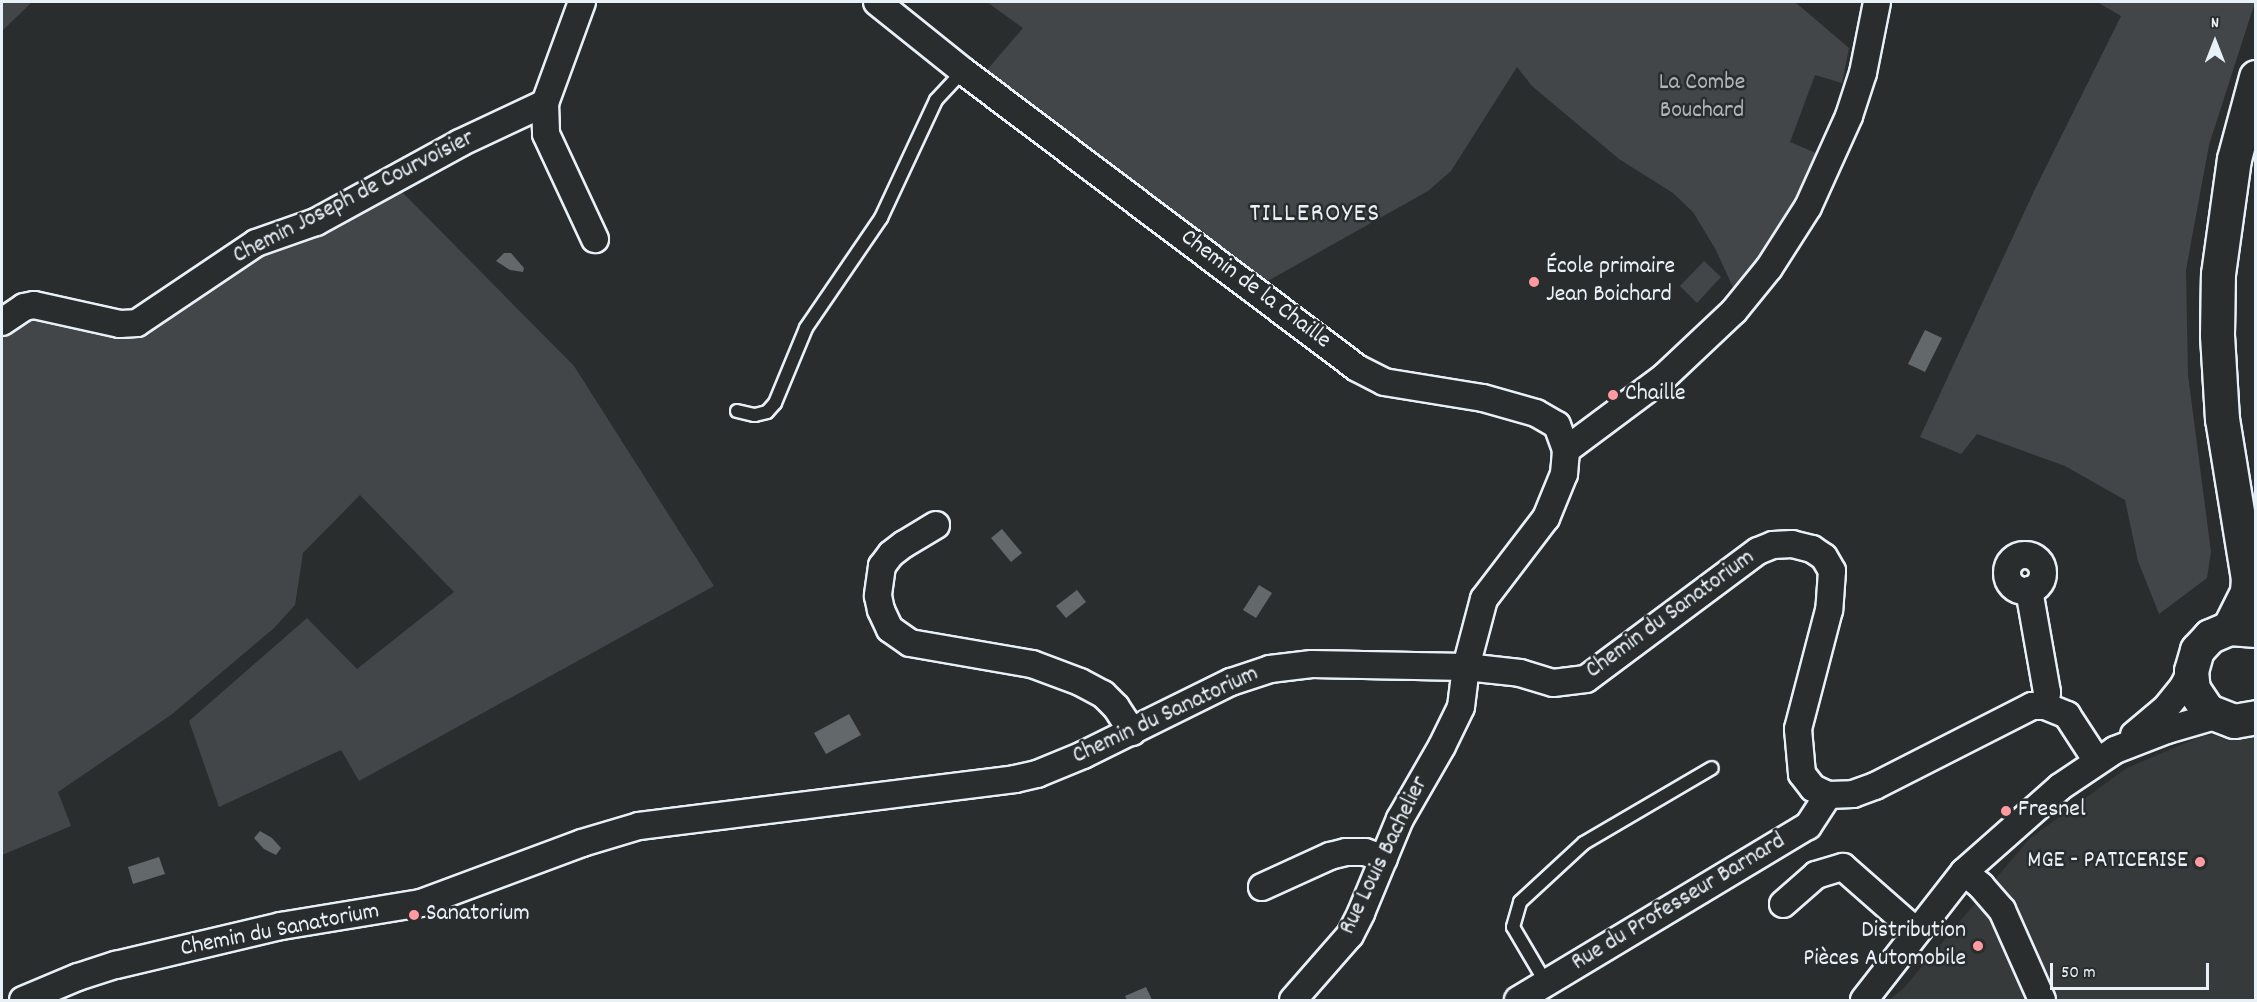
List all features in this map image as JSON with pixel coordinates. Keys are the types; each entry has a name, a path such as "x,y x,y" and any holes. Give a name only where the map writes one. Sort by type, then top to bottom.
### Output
{"main road":[{"path":"2256,77 2234,159 2218,274 2217,335 2222,419 2248,579 2242,629 2216,632 2200,645 2191,671 2197,697 2215,716 2234,721 2256,717"}],"street":[{"path":"582,2 545,103 546,134 596,239"},
{"name":"Chemin de la Chaille","path":"877,2 963,71 1357,368 1384,382 1483,398 1536,414 1557,425 1566,450"},
{"path":"1566,450 1664,376 1734,311 1769,268 1808,207 1849,116 1865,64 1877,2"},
{"name":"Chemin Joseph de Courvoisier","path":"2,322 24,307 34,305 120,324 137,323 256,243 316,222 460,143 545,103"},
{"name":"Rue Louis Bachelier","path":"1293,1000 1350,935 1400,819 1442,747 1461,707 1466,667 1484,599 1546,518 1564,474 1566,450"},
{"path":"936,525 904,544 891,554 882,566 878,596 880,610 890,628 910,643 1032,664 1080,682 1103,694 1116,707 1132,732"},
{"name":"Chemin du Sanatorium","path":"23,1000 78,977 116,965 281,926 421,903 582,843 639,826 1016,779 1074,759 1231,682 1270,669 1312,664 1466,667 1520,673 1553,683 1586,679 1758,551 1773,546 1792,544 1812,549 1824,557 1832,571 1829,610 1798,729 1802,774 1813,788 1828,795"},
{"path":"2029,590 2047,692 2045,706"},
{"path":"1864,1000 1964,873 2052,794 2166,708 2183,687 2191,671"},
{"path":"1828,795 1853,794 1875,786 2032,706 2045,706 2067,715 2106,755"},
{"path":"2106,755 2167,730 2215,716"},
{"name":"Rue du Professeur Barnard","path":"1518,1000 1808,826 1828,795"},
{"path":"1262,886 1330,856 1346,852 1365,852 1384,860"},
{"path":"1783,904 1816,875 1843,867 1917,932"},
{"path":"1964,873 1981,886 2002,910 2042,1000"}],"lane":[{"path":"737,411 755,415 767,412 775,403 806,328 880,218 936,100 963,71"},
{"path":"1546,983 1513,927 1520,902 1584,843 1712,768"}],"shaded area":[{"path":"504,253 511,253 524,268 523,272 510,270 496,261"},
{"path":"1925,330 1942,338 1925,372 1908,364"},
{"path":"1002,529 1022,553 1011,562 991,538"},
{"path":"1259,585 1272,593 1256,618 1243,610"},
{"path":"1077,590 1086,602 1066,618 1056,606"},
{"path":"849,714 861,735 826,754 814,733"},
{"path":"2214,735 2230,738 2255,736 2255,1000 1889,1000 1904,988 2029,839 2127,768 2202,736"},
{"path":"260,831 272,838 281,848 276,855 264,849 254,838"},
{"path":"159,857 165,874 133,884 128,867"},
{"path":"1146,987 1152,1000 1127,1000 1125,996"}],"green space":[{"path":"2,2 32,2 2,31"},
{"name":"La Combe Bouchard","path":"987,2 1795,2 1849,48 1842,83 1815,75 1790,142 1818,154 1772,242 1735,292 1716,250 1693,212 1673,193 1619,159 1532,86 1517,67 1451,171 1428,191 1264,283 987,70 1023,28"},
{"path":"2097,2 2255,2 2209,145 2186,270 2188,375 2211,552 2207,578 2159,614 2138,561 2125,500 2065,466 1977,434 1961,454 1920,437 2036,187 2121,16"},
{"path":"402,192 574,366 714,586 359,781 341,750 219,807 189,721 307,618 357,669 454,592 360,495 303,553 295,605 274,628 171,715 58,792 71,826 2,855 2,332 28,315 129,334 259,254"},
{"path":"1704,261 1721,277 1697,303 1680,286"}],"place":[{"name":"École primaire Jean Boichard","path":"1534,282"},
{"name":"Chaille","path":"1613,395"},
{"name":"Fresnel","path":"2006,811"},
{"name":"MGE - PATICERISE","path":"2200,862"},
{"name":"Sanatorium","path":"414,915"},
{"name":"Distribution Pièces Automobile","path":"1978,946"}],"district":[{"name":"TILLEROYES","path":"1315,215"}]}
